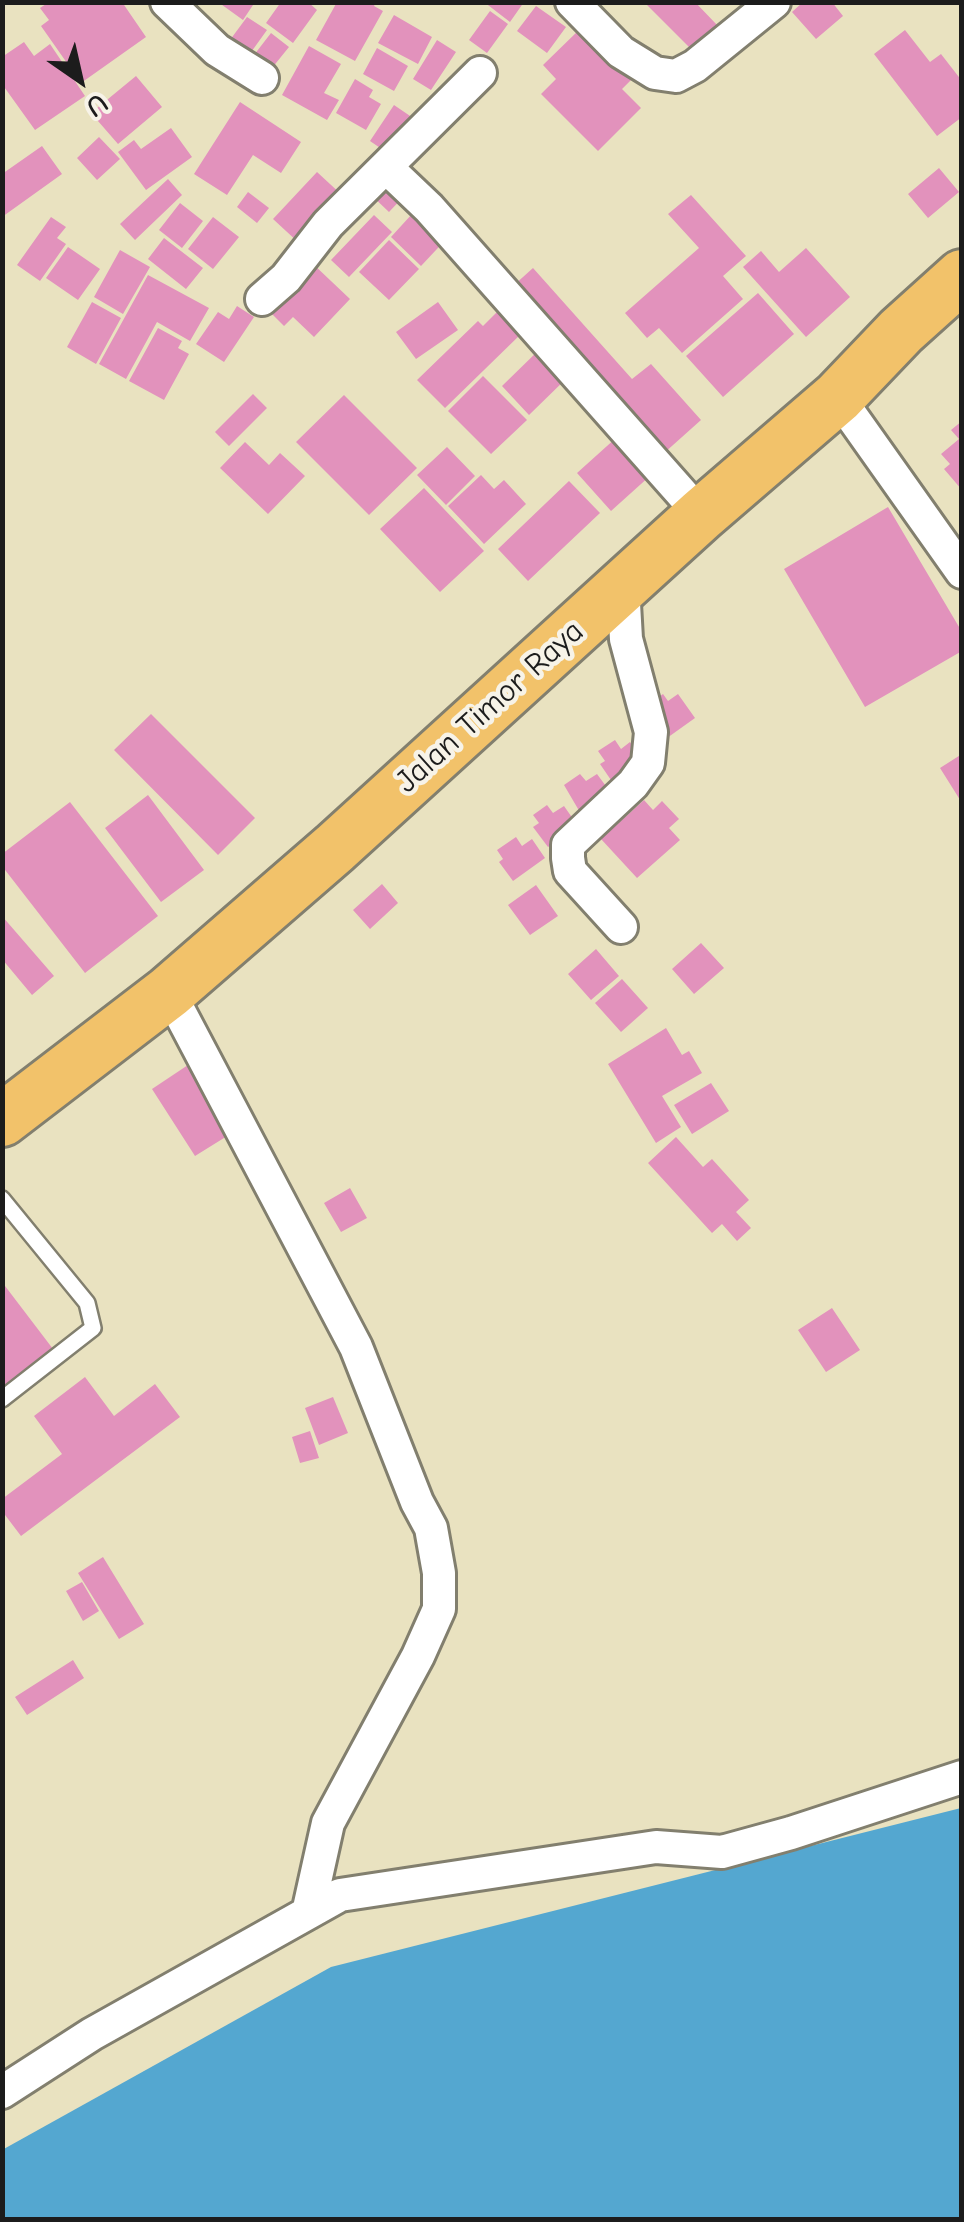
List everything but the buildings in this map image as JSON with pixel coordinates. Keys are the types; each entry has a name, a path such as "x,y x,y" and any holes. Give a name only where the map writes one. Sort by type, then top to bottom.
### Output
{"highway":[{"name":"Jalan Timor Raya","path":"2,1120 170,992 335,848 701,515 838,398 962,276"}],"street":[{"path":"167,2 217,50 262,78"},
{"path":"572,2 621,52 655,73 676,76 695,66 774,2"},
{"path":"262,299 286,278 328,224 480,73"},
{"path":"387,168 429,208 701,515"},
{"path":"838,398 962,572"},
{"path":"621,926 570,870 568,845 634,784 648,763 651,732 626,639 623,586"},
{"path":"170,992 356,1347 431,1528 439,1573 439,1609 328,1823 308,1914"},
{"path":"2,2092 92,2034 353,1891 656,1847 722,1852 962,1776"}],"lane":[{"path":"2,1199 87,1303 92,1328 2,1400"}],"water":[{"path":"961,1808 961,2219 3,2219 2,2150 331,1967"}]}
